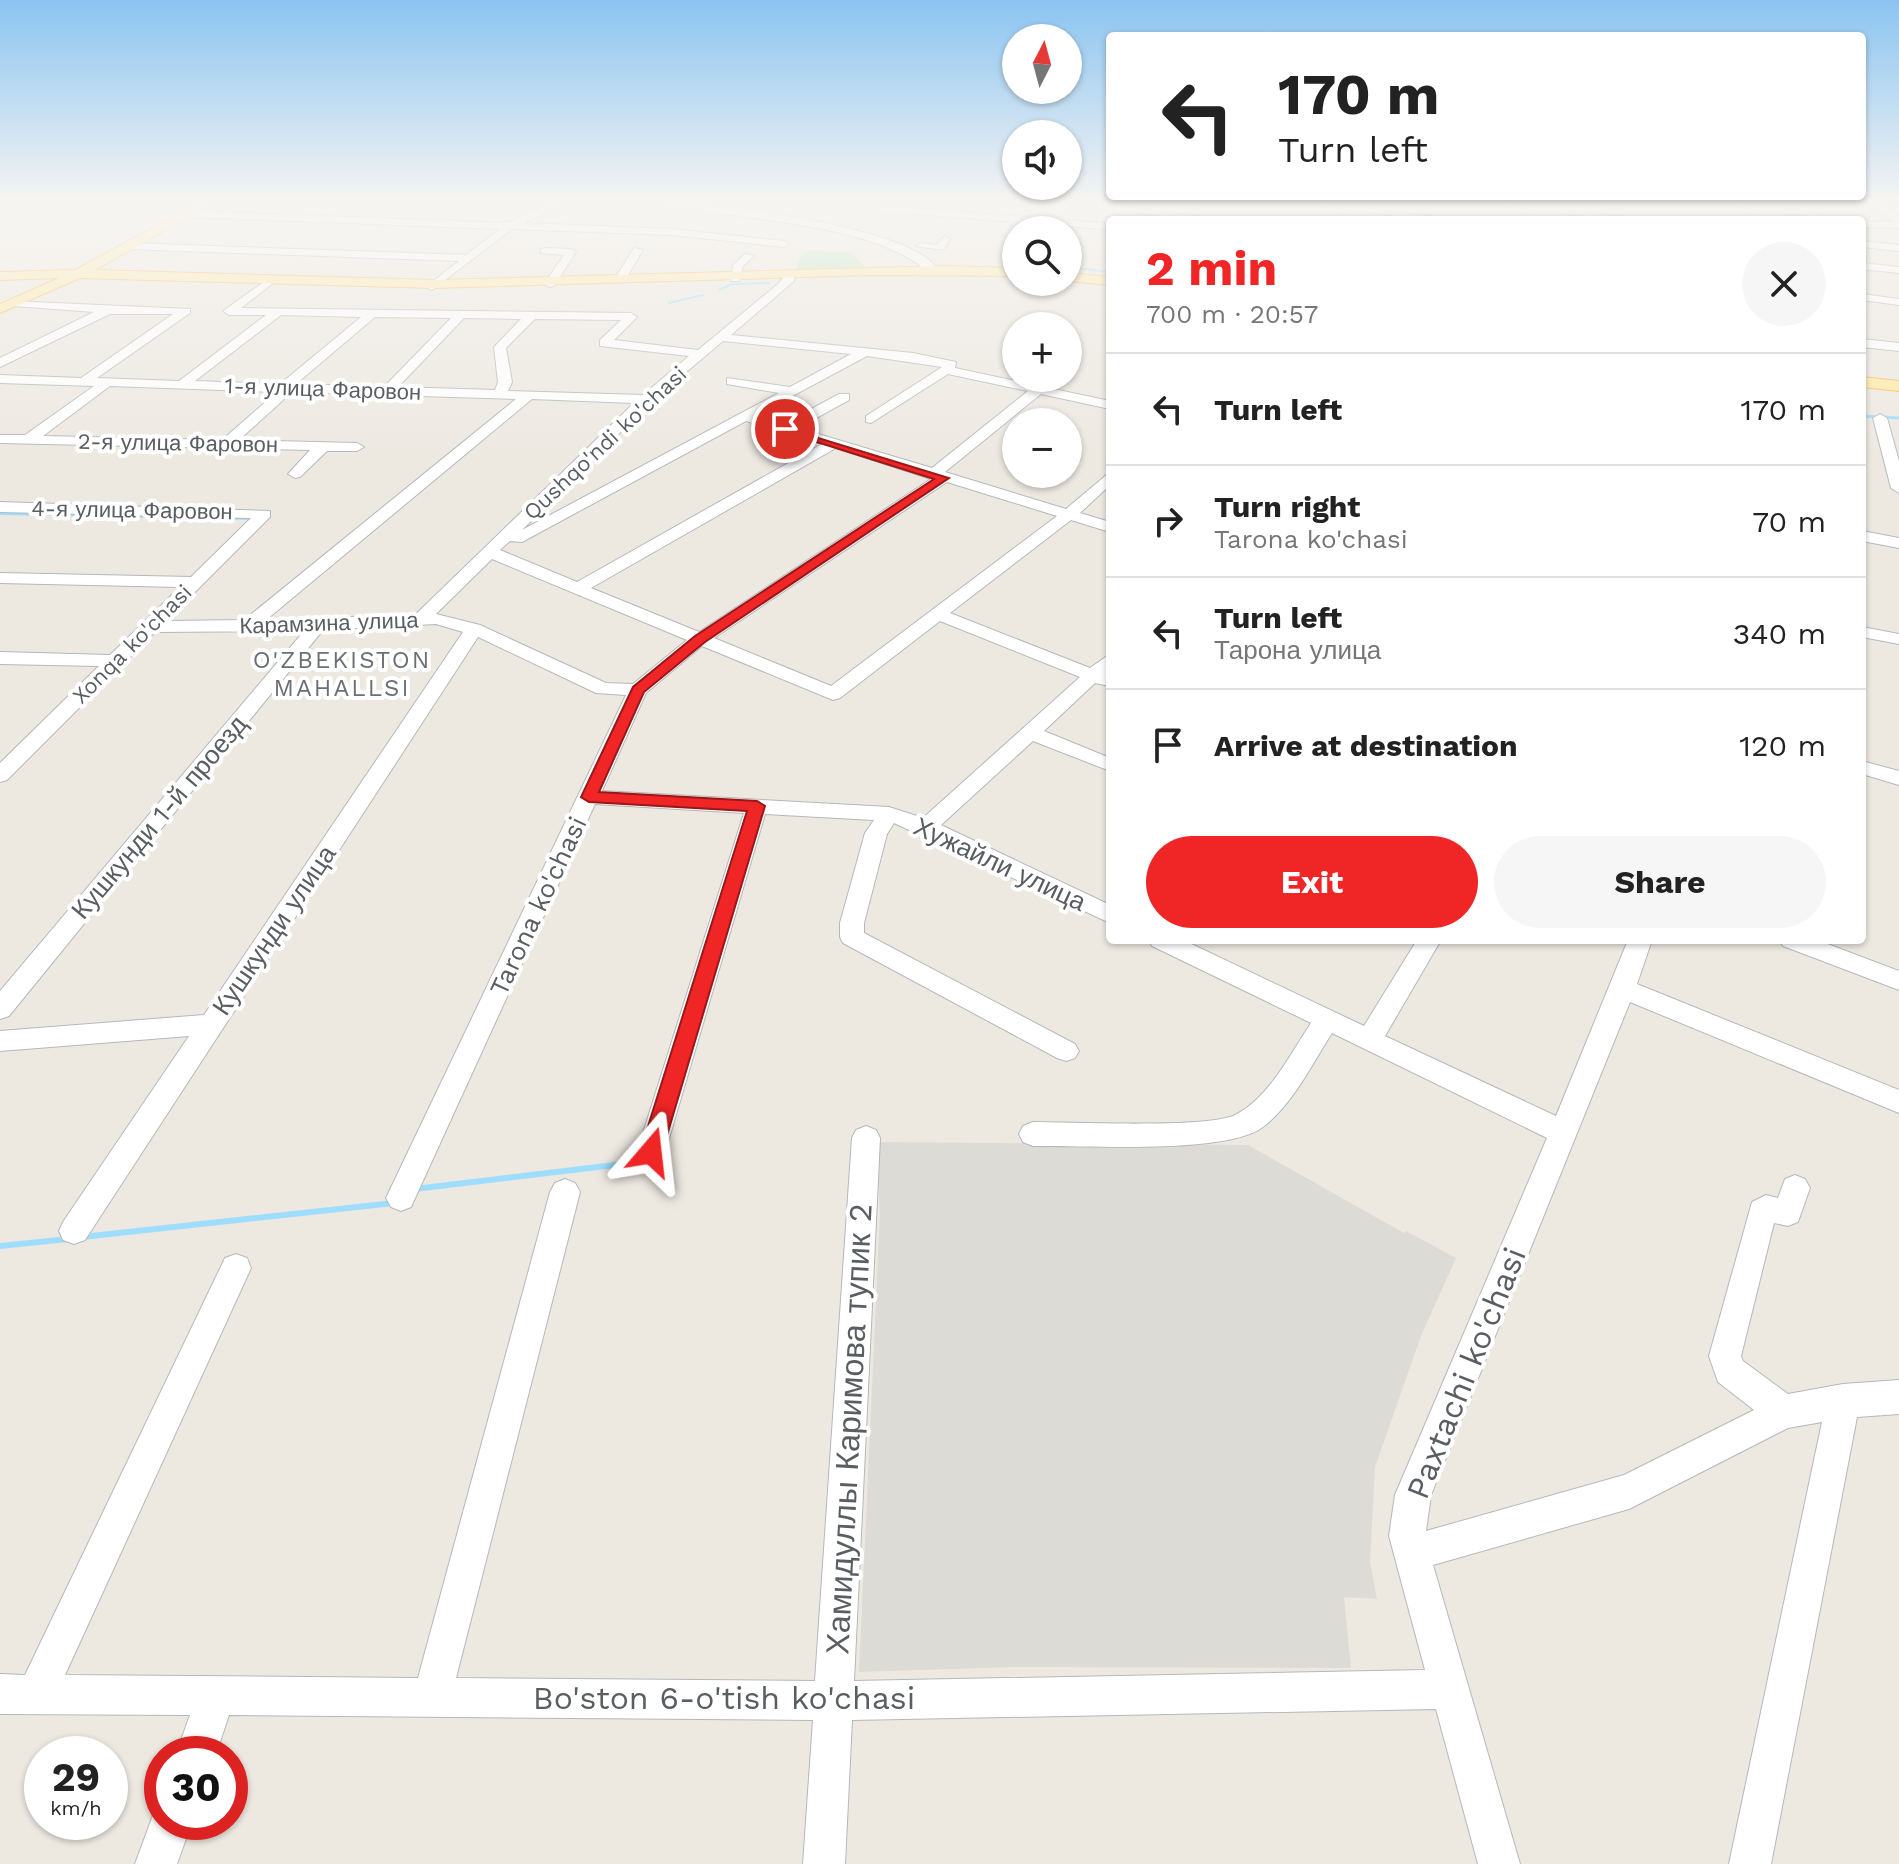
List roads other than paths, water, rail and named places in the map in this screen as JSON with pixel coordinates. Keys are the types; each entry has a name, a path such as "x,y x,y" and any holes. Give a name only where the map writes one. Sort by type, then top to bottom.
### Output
{"main road":[{"path":"5,305 40,288"},
{"path":"1866,380 1899,384"}],"street":[{"path":"260,288 229,311 634,317 604,343 701,354"},
{"name":"Qushqo'ndi ko'chasi","path":"422,618 646,399 719,337 758,311 778,288"},
{"path":"1866,298 1899,302"},
{"path":"5,305 186,311 83,382"},
{"path":"0,363 108,310"},
{"path":"181,385 278,312"},
{"path":"226,444 370,315"},
{"path":"387,391 460,315"},
{"path":"467,411 505,385 500,347 532,315"},
{"path":"719,337 926,359 951,365 871,419"},
{"path":"1866,343 1899,347"},
{"path":"490,552 863,353"},
{"path":"946,370 1002,382"},
{"name":"1-я улица Фаровон","path":"0,379 646,399"},
{"path":"732,381 792,391"},
{"path":"29,439 106,383"},
{"name":"Tarona ko'chasi","path":"401,1198 638,690 700,639 938,477 1036,392"},
{"path":"1048,392 1106,404"},
{"path":"247,627 529,395"},
{"path":"785,429 844,397"},
{"path":"744,416 1106,526"},
{"path":"1880,418 1899,488"},
{"name":"2-я улица Фаровон","path":"0,439 357,447"},
{"path":"578,588 833,444"},
{"path":"295,474 323,446"},
{"path":"490,552 833,694 1069,514 1106,481"},
{"name":"4-я улица Фаровон","path":"0,507 264,514"},
{"name":"Xonqa ko'chasi","path":"0,775 264,514"},
{"path":"1866,537 1899,543"},
{"path":"0,578 195,582"},
{"path":"937,614 1102,679"},
{"name":"Карамзина улица","path":"150,627 318,625 422,618 474,629 603,689 638,690"},
{"name":"Кушкунди 1-й проезд","path":"0,1009 318,625"},
{"name":"Кушкунди улица","path":"74,1231 474,629"},
{"path":"1866,633 1899,639"},
{"path":"0,658 115,661"},
{"path":"926,827 1031,733 1102,679"},
{"path":"1031,733 1106,763"},
{"path":"1866,768 1899,778"},
{"name":"Хужайли улица","path":"589,797 889,814 926,827 1106,913"},
{"path":"651,1152 757,806"},
{"path":"889,814 873,841 852,923 852,937 1066,1051"},
{"path":"1169,944 1564,1133"},
{"path":"1369,1040 1427,944"},
{"name":"Paxtachi ko'chasi","path":"1499,1864 1407,1536 1413,1495 1623,989 1639,944"},
{"path":"1802,944 1899,981"},
{"path":"1623,989 1899,1102"},
{"path":"1033,1134 1201,1133 1246,1124 1262,1112 1327,1020"},
{"path":"0,1041 212,1024"},
{"name":"Хамидуллы Каримова тупик 2","path":"824,1864 866,1138"},
{"path":"1784,1412 1730,1371 1725,1356 1762,1211 1766,1208 1788,1213 1795,1188"},
{"path":"432,1697 565,1192"},
{"path":"18,1694 236,1268"},
{"path":"1411,1553 1629,1491 1784,1412 1843,1401 1899,1397"},
{"path":"1750,1864 1843,1401"},
{"name":"Bo'ston 6-o'tish ko'chasi","path":"18,1694 833,1701 1448,1689"},
{"path":"202,1736 216,1696"},
{"path":"156,1864 165,1840"}],"waterway":[{"path":"719,290 723,288"},
{"path":"669,303 703,295"},
{"path":"1866,416 1899,418"},
{"path":"34,514 0,513 252,518"},
{"path":"415,1189 648,1161"},
{"path":"82,1237 394,1203"},
{"path":"0,1246 68,1239"}],"district":[{"name":"O'ZBEKISTON MAHALLSI","path":"342,674"}]}
